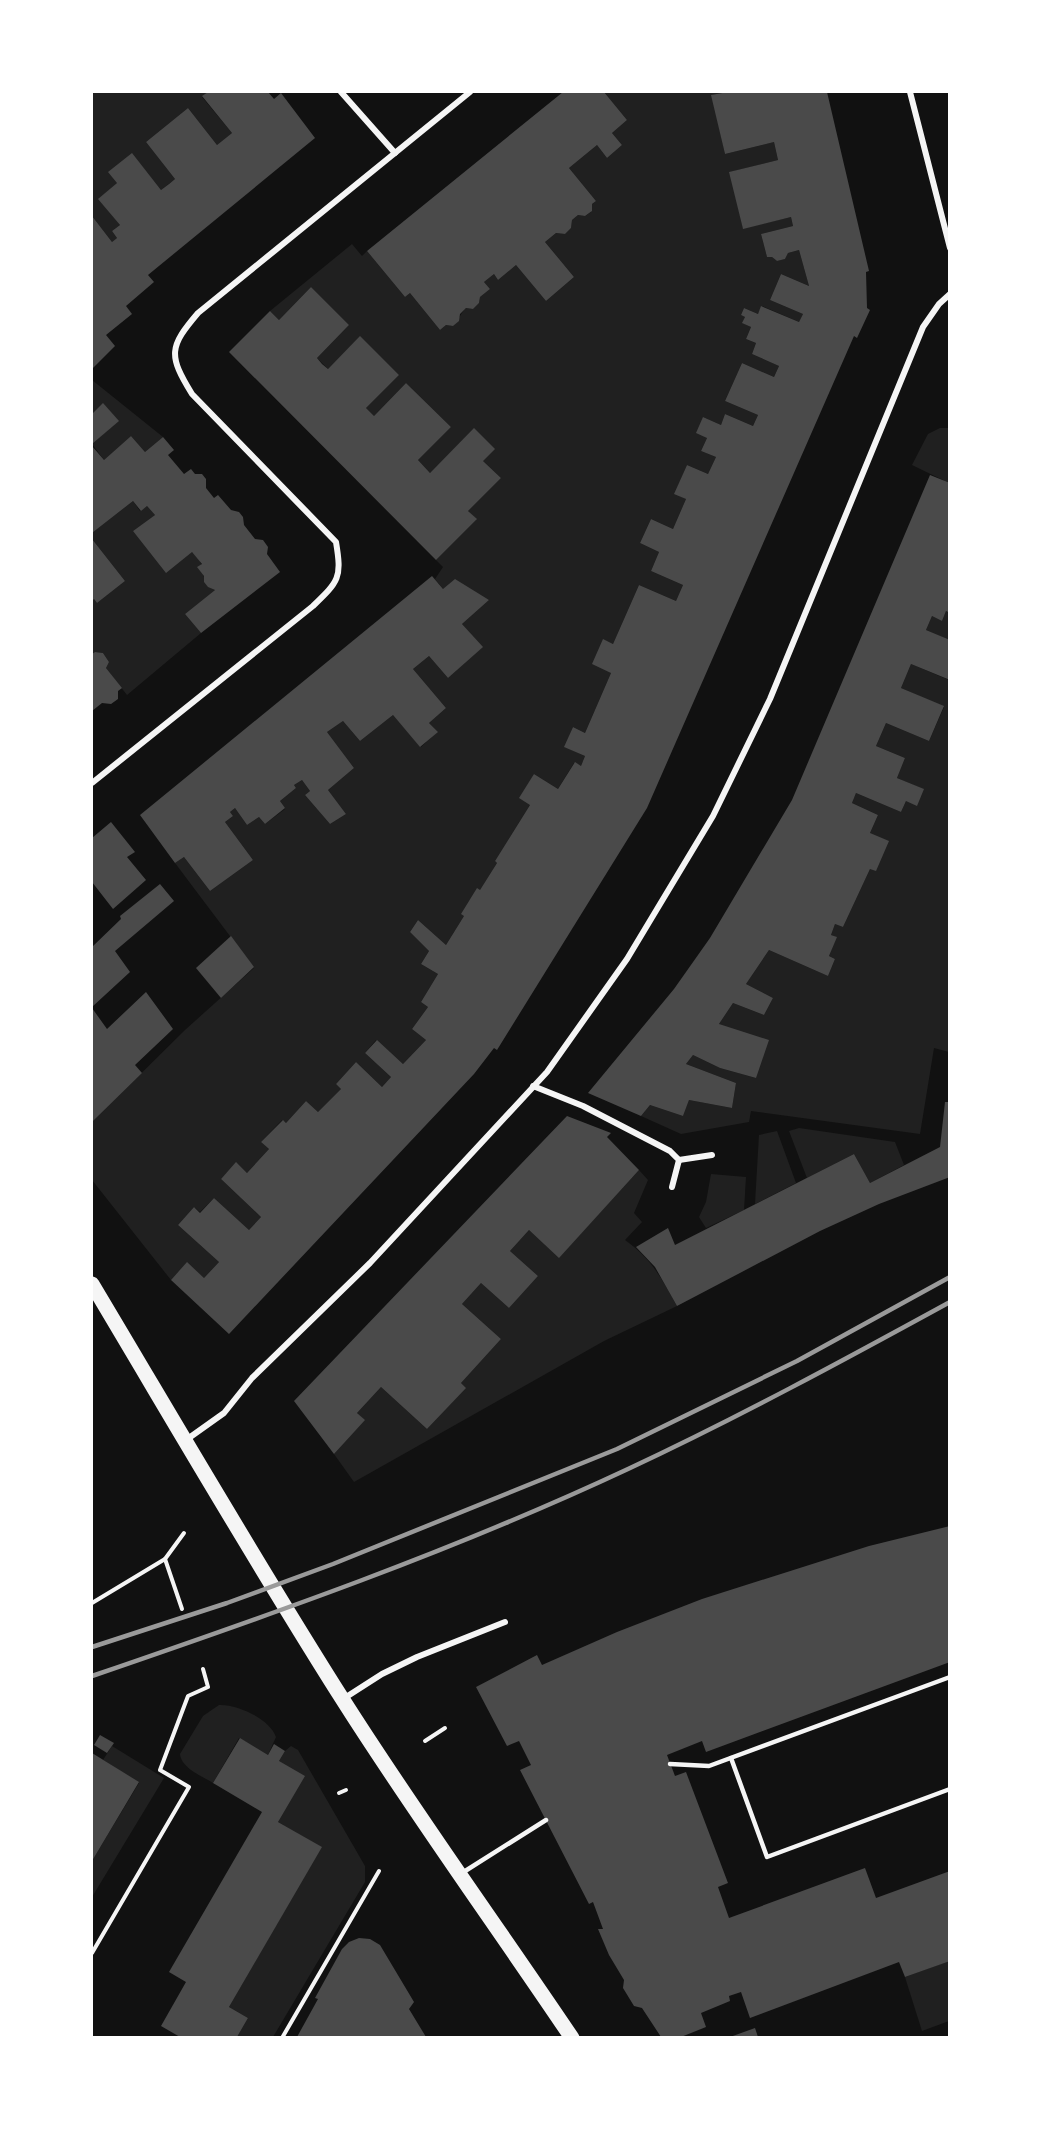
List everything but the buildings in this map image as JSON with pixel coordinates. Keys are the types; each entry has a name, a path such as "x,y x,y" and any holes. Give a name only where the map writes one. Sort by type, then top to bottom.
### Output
{"main road":[{"path":"92,1284 279,1598 343,1700 572,2037"}],"street":[{"path":"341,92 395,153"},
{"path":"92,783 313,606 333,587 340,567 336,542 192,394 178,371 173,352 181,332 198,313 470,92"},
{"path":"910,92 950,248"},
{"path":"186,1440 224,1413 252,1378 370,1263 547,1072 627,959 713,816 770,699 923,327 939,304 950,294"},
{"path":"533,1086 583,1106 670,1151 679,1160"},
{"path":"679,1160 712,1155"},
{"path":"672,1187 679,1160"},
{"path":"343,1700 382,1674 417,1657 505,1622"}],"lane":[{"path":"670,1764 709,1766 950,1677"},
{"path":"731,1758 767,1857 950,1790"},
{"path":"460,1874 546,1820"}],"path":[{"path":"92,1603 165,1559 184,1533"},
{"path":"165,1559 182,1609"},
{"path":"92,1953 189,1787 160,1770 188,1695 208,1687 203,1669"},
{"path":"425,1741 445,1728"},
{"path":"339,1793 345,1790"},
{"path":"282,2037 380,1871"}],"shaded area":[{"path":"92,92 208,92 202,97 232,133 217,145 188,108 146,142 175,179 161,190 132,154 117,183 99,199 120,225 112,231 117,238 112,242 92,216"},
{"path":"604,92 728,92 712,95 725,154 774,142 778,160 730,172 743,228 791,217 793,226 761,234 767,257 772,257 777,261 785,259 788,253 799,250 809,286 781,274 770,300 803,314 799,322 762,306 758,314 744,308 741,315 745,317 743,323 751,327 746,339 756,343 752,354 779,366 774,377 742,363 725,401 758,415 753,426 725,414 721,425 703,417 707,438 701,451 716,457 708,474 687,465 675,493 686,499 673,529 651,519 640,543 659,552 651,571 683,585 676,601 639,585 613,644 604,640 611,673 585,733 573,727 565,747 585,756 581,766 574,763 558,789 534,774 530,805 446,945 418,920 410,932 429,951 421,964 438,974 421,1002 428,1007 412,1029 426,1040 403,1064 376,1040 365,1053 391,1077 382,1087 356,1062 336,1084 341,1089 318,1112 306,1101 286,1123 282,1120 261,1142 269,1149 247,1173 236,1163 221,1179 261,1217 249,1230 214,1198 200,1212 194,1207 178,1225 219,1262 204,1278 187,1263 171,1280 92,1180 92,1122 185,1030 254,968 175,863 184,857 210,891 253,860 225,822 233,816 230,812 235,808 247,825 259,817 265,824 285,809 280,801 296,788 294,785 302,780 310,791 305,795 330,824 346,814 328,790 354,768 327,732 343,721 360,741 393,715 421,747 437,732 429,723 446,708 413,669 429,656 448,678 482,647 462,624 489,600 443,589 435,579 443,567 436,560 476,520 468,511 501,478 483,461 474,429 430,473 418,460 451,427 406,383 374,416 366,408 399,375 360,337 328,369 317,358 349,325 311,287 279,320 270,311 352,244 362,256 367,251 405,297 410,293 440,330 446,325 453,326 466,308 473,309 479,303 480,297 490,289 484,282 494,274 498,280 516,265 546,301 574,277 545,242 556,233 565,234 571,228 572,220 578,215 585,216 591,212 592,204 596,201 569,168 597,145 607,158 622,145 612,133 627,120"},
{"path":"92,380 163,437 145,452 131,436 104,460 92,444 118,421 103,404 92,414"},
{"path":"940,428 949,428 949,483 912,465 928,434"},
{"path":"133,501 140,511 147,506 155,515 133,531 192,552 200,562 206,583 215,590 185,614 201,633 127,695 106,668 109,662 103,653 92,654 92,601 94,599 97,603 125,581 92,539 92,533"},
{"path":"946,611 949,613 949,640 926,630 932,616 942,621"},
{"path":"911,664 949,680 949,1052 934,1048 920,1134 751,1111 749,1122 681,1134 641,1116 650,1105 683,1116 689,1100 732,1108 736,1083 686,1064 693,1055 720,1068 756,1078 719,1024 733,1003 764,1015 773,998 746,984 769,950 828,976 835,959 829,956 836,937 831,935 835,924 843,927 870,869 870,833 878,815 852,803 856,793 901,812 906,801 923,789 897,778 905,758 876,746 886,723 929,741 944,707 901,688"},
{"path":"799,1128 895,1142 904,1165 870,1183 854,1154 807,1178 789,1131"},
{"path":"777,1131 796,1183 755,1204 759,1135"},
{"path":"639,1170 648,1180 634,1213 642,1222 625,1240 649,1262 677,1306 604,1341 354,1482 334,1454 364,1420 357,1413 381,1387 427,1429 465,1388 461,1383 501,1339 462,1304 481,1283 509,1308 538,1276 510,1251 529,1230 559,1257"},
{"path":"711,1174 746,1177 744,1210 706,1228 699,1217 706,1202"},
{"path":"219,1705 235,1707 252,1714 267,1724 276,1737 268,1755 239,1738 213,1783 188,1767 180,1754 203,1716"},
{"path":"112,1746 164,1778 92,1897 92,1861 139,1783 103,1760"},
{"path":"291,1746 298,1750 365,1866 365,1882 273,2037 237,2037 248,2018 229,2007 321,1847 278,1822 279,1761"},
{"path":"949,1961 949,2021 922,2031 905,1977"}],"railway":[{"path":"92,1647 227,1603 333,1564 617,1449 797,1361 950,1277"},
{"path":"92,1676 362,1580 562,1499 669,1450 750,1409 950,1302"}]}
